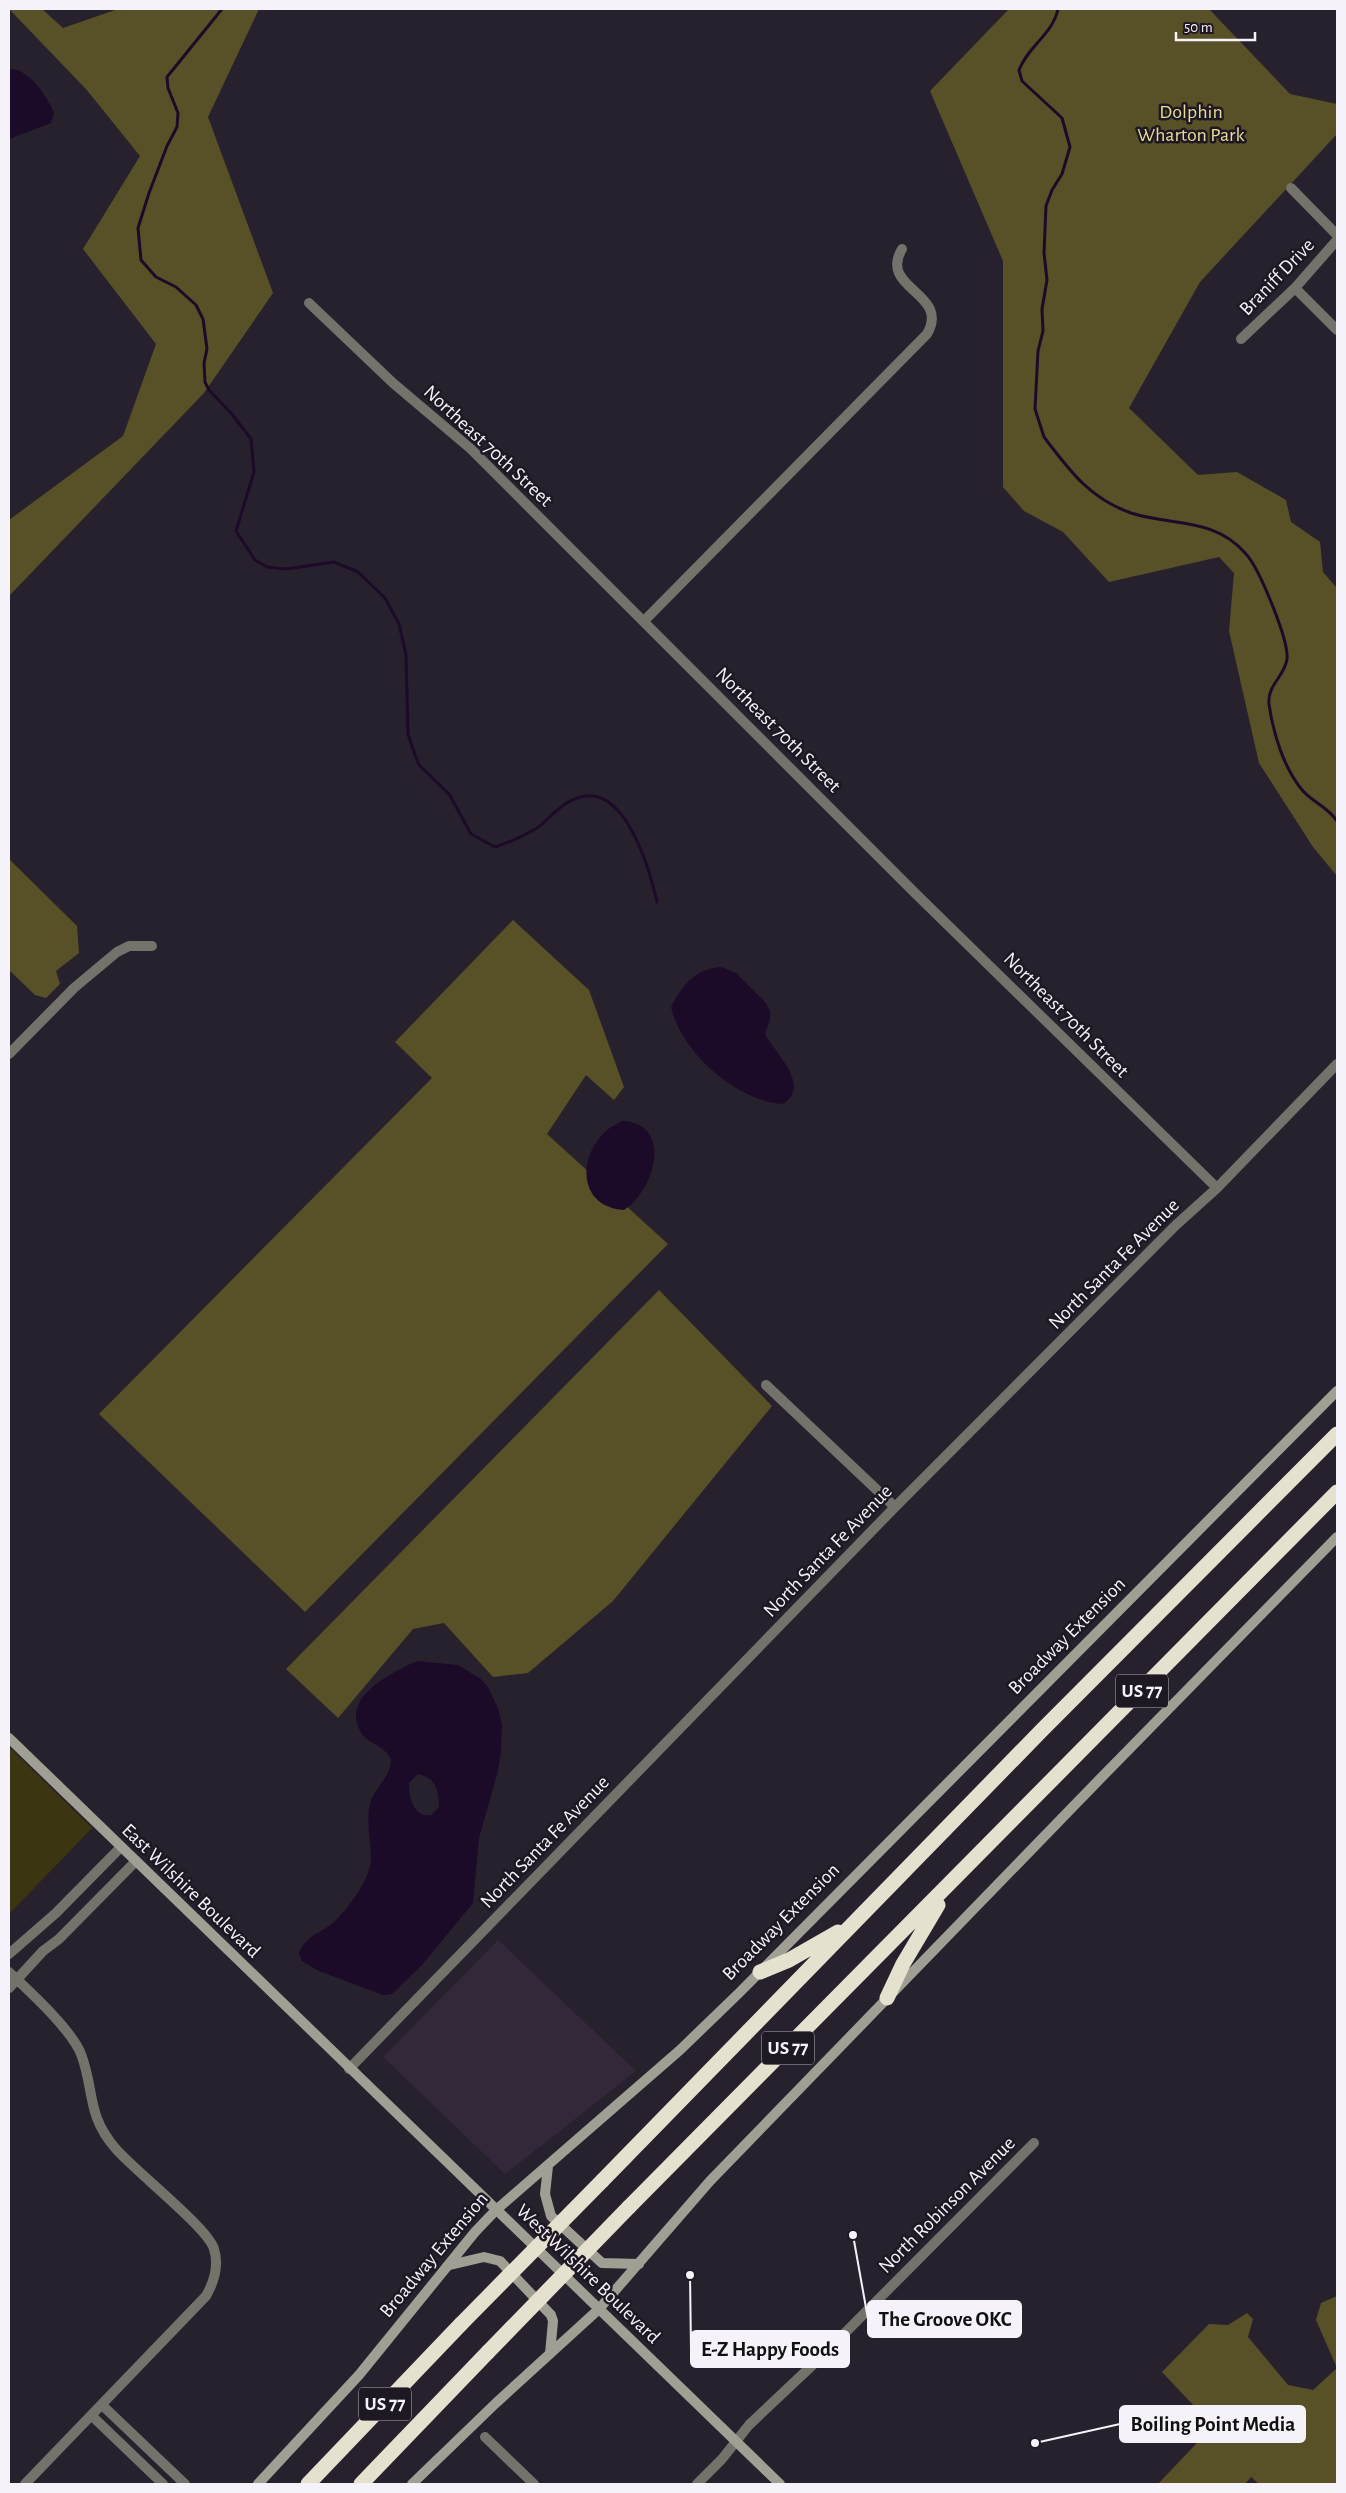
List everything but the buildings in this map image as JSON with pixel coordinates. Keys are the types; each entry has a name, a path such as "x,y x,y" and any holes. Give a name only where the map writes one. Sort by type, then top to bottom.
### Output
{"highway":[{"name":"US 77","path":"308,2484 461,2324 852,1924 1337,1434"},
{"name":"US 77","path":"361,2484 629,2207 946,1889 1337,1492"},
{"path":"887,1998 946,1889"},
{"path":"760,1972 789,1960 852,1924"}],"main road":[{"name":"Broadway Extension","path":"258,2484 359,2375 475,2232 496,2210 680,2050 760,1972 1337,1391"},
{"path":"412,2484 599,2309 710,2181 1337,1537"},
{"name":"East Wilshire Boulevard","path":"9,1738 349,2069"},
{"name":"West Wilshire Boulevard","path":"349,2069 780,2484"},
{"path":"548,2166 546,2194 551,2216 602,2264 639,2264"},
{"path":"450,2265 484,2257 500,2261 551,2315 553,2321 550,2354"}],"street":[{"path":"1291,188 1337,235"},
{"name":"Braniff Drive","path":"1241,339 1295,288 1337,240"},
{"path":"644,621 927,334 932,326 933,315 927,303 898,275 896,267 897,257 902,249"},
{"path":"1295,288 1337,330"},
{"name":"Northeast 70th Street","path":"309,303 393,383 471,448 917,895 1216,1188"},
{"path":"9,1054 74,988 117,952 130,946 152,946"},
{"name":"North Santa Fe Avenue","path":"349,2069 894,1507 1170,1231 1216,1188 1337,1064"},
{"path":"766,1385 894,1507"},
{"path":"9,1954 56,1913 121,1847"},
{"path":"9,1988 43,1951 59,1939 136,1862"},
{"path":"9,1972 67,2032 81,2054 94,2111 102,2131 138,2171 199,2227 214,2248 216,2267 213,2284 206,2296 25,2484"},
{"name":"North Robinson Avenue","path":"697,2484 749,2425 821,2357 1034,2143"},
{"path":"102,2405 185,2484"},
{"path":"92,2416 163,2484"},
{"path":"485,2437 534,2484"}],"shaded area":[{"path":"12,69 32,79 43,93 54,113 51,123 9,139 9,71"},
{"path":"721,967 736,973 766,1003 770,1011 770,1019 765,1034 789,1069 793,1079 794,1088 791,1097 783,1104 765,1101 747,1094 730,1084 698,1057 686,1041 677,1024 671,1007 680,991 697,974 712,968"},
{"path":"622,1121 638,1125 649,1133 654,1145 651,1174 635,1201 624,1210 609,1207 598,1200 590,1191 587,1179 590,1154 597,1142 608,1130"},
{"path":"417,1661 458,1665 481,1679 488,1687 498,1708 502,1725 501,1753 497,1775 479,1838 473,1903 423,1964 392,1994 383,1995 319,1971 302,1961 299,1954 310,1938 332,1924 343,1913 360,1890 368,1873 371,1856 368,1823 370,1803 375,1792 386,1777 391,1759 385,1751 362,1734 356,1721 357,1709 362,1698 371,1688 394,1672","holes":["418,1774 433,1782 438,1795 439,1807 431,1815 420,1813 416,1810 411,1800 409,1783"]},
{"path":"9,1747 92,1828 9,1914"},
{"path":"498,1940 636,2071 505,2174 383,2057"}],"green space":[{"path":"9,9 42,9 63,28 118,9 259,9 208,117 273,293 204,393 9,596 9,520 123,436 156,344 83,249 140,156 86,89"},
{"name":"Dolphin Wharton Park","path":"1009,9 1209,9 1290,94 1337,104 1337,134 1200,282 1129,408 1198,475 1237,472 1286,500 1291,522 1320,542 1323,572 1337,588 1337,876 1313,847 1259,763 1229,631 1234,573 1219,557 1109,582 1063,532 1024,511 1003,487 1003,261 930,91"},
{"path":"9,859 77,926 79,953 56,971 60,984 46,998 35,995 9,970"},
{"path":"513,920 589,990 624,1087 614,1100 586,1075 547,1134 668,1244 305,1612 99,1414 432,1078 395,1042"},
{"path":"659,1290 772,1406 613,1601 528,1673 493,1677 444,1623 413,1629 338,1718 286,1669"},
{"path":"1337,2296 1337,2368 1316,2320 1321,2303"},
{"path":"1247,2313 1253,2319 1248,2337 1288,2385 1313,2390 1337,2368 1337,2484 1259,2484 1251,2477 1245,2484 1158,2484 1213,2426 1162,2372 1209,2324 1228,2325"}],"waterway":[{"path":"222,9 167,77 168,88 178,113 177,127 167,146 138,228 141,260 156,277 176,287 196,305 203,319 207,349 204,363 205,382 209,390 231,413 251,439 254,472 236,531 255,560 267,567 286,569 334,562 358,572 385,598 399,624 406,655 408,734 415,755 419,765 449,794 471,834 495,847 517,839 537,828 562,806 574,799 597,797 611,804 623,817 633,833 642,852 657,902"},
{"path":"1058,9 1051,26 1028,54 1019,70 1022,81 1062,118 1070,147 1062,174 1052,190 1046,206 1044,253 1047,280 1042,309 1043,331 1038,351 1035,409 1044,437 1072,472 1103,500 1131,513 1207,528 1234,542 1246,554 1252,562 1272,605 1286,650 1286,665 1273,686 1269,697 1271,715 1280,750 1290,772 1303,791 1337,821"}],"place":[{"name":"The Groove OKC","path":"853,2235"},
{"name":"E-Z Happy Foods","path":"690,2275"},
{"name":"Boiling Point Media","path":"1035,2443"}]}
